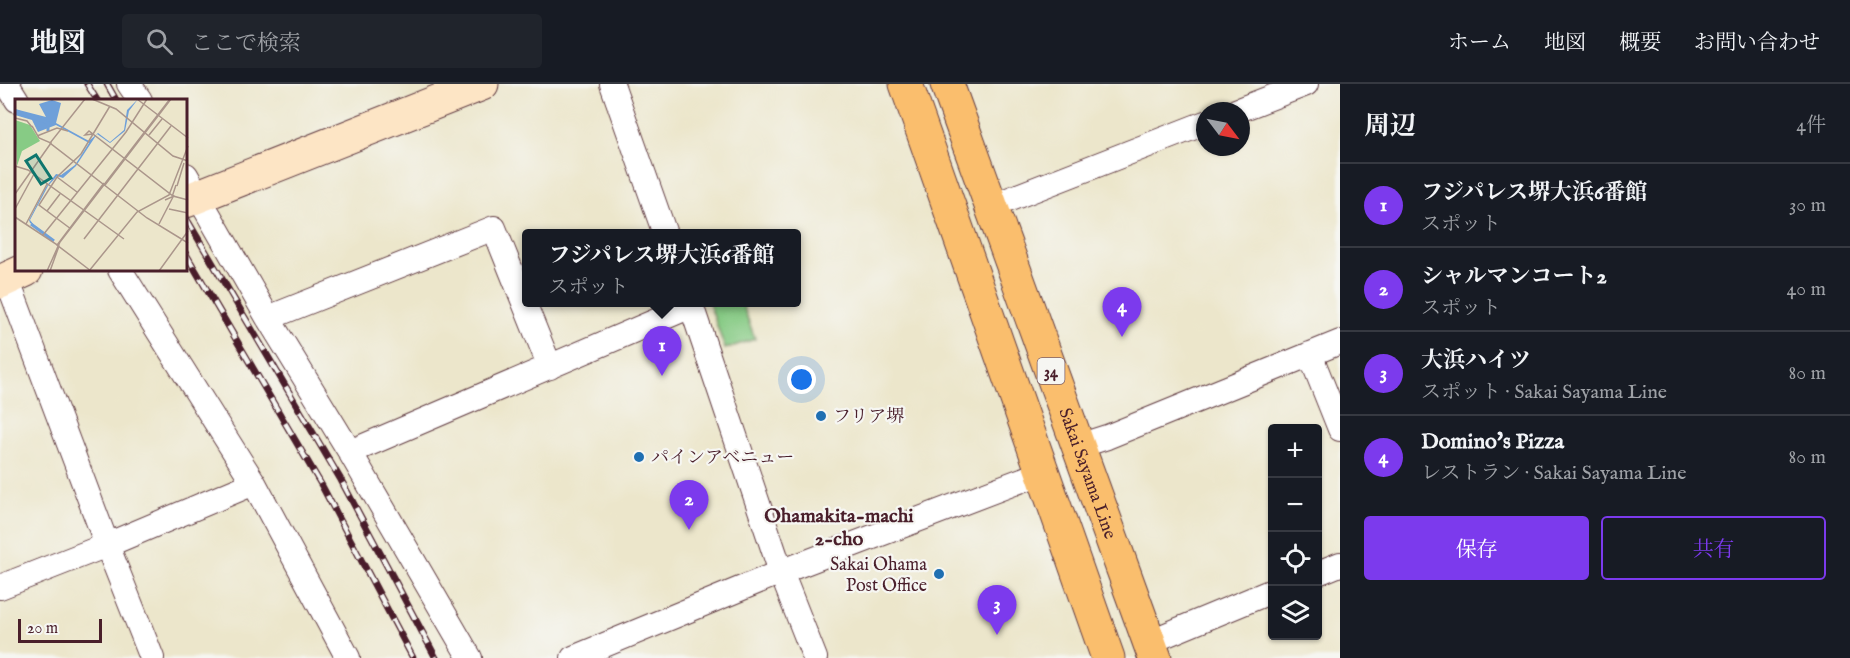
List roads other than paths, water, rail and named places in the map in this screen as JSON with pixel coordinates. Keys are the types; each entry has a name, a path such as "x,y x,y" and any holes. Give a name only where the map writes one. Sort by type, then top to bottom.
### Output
{"main road":[{"name":"34","path":"906,84 1108,658"},
{"name":"Sakai Sayama Line","path":"948,84 1152,650"}],"street":[{"path":"7,84 16,99"},
{"path":"129,84 139,99"},
{"path":"470,658 350,452 190,191 482,84"},
{"path":"612,84 663,229"},
{"path":"1250,106 1306,84"},
{"path":"992,206 1196,127"},
{"path":"268,318 494,228 522,298"},
{"path":"121,272 254,483 348,658"},
{"path":"11,277 107,545 152,658"},
{"path":"526,307 550,367"},
{"path":"350,452 684,307"},
{"path":"692,307 781,572 815,658"},
{"path":"1079,446 1107,437 1340,342"},
{"path":"1310,354 1340,429"},
{"path":"573,658 781,572 1043,472"},
{"path":"0,587 254,483"},
{"path":"1322,571 1340,564"},
{"path":"1152,650 1268,593"}],"railway":[{"path":"87,84 96,99"},
{"path":"107,84 115,99"},
{"path":"188,221 341,480 436,658"},
{"path":"188,257 322,486 413,658"}],"place":[{"name":"Domino's Pizza","path":"1122,337"},
{"name":"フジパレス堺大浜6番館","path":"662,376"},
{"name":"フリア堺","path":"821,416"},
{"name":"パインアベニュー","path":"639,457"},
{"name":"シャルマンコート2","path":"689,530"},
{"name":"Sakai Ohama Post Office","path":"939,574"},
{"name":"大浜ハイツ","path":"997,635"}],"district":[{"name":"Ohamakita-machi 2-cho","path":"839,526"}]}
